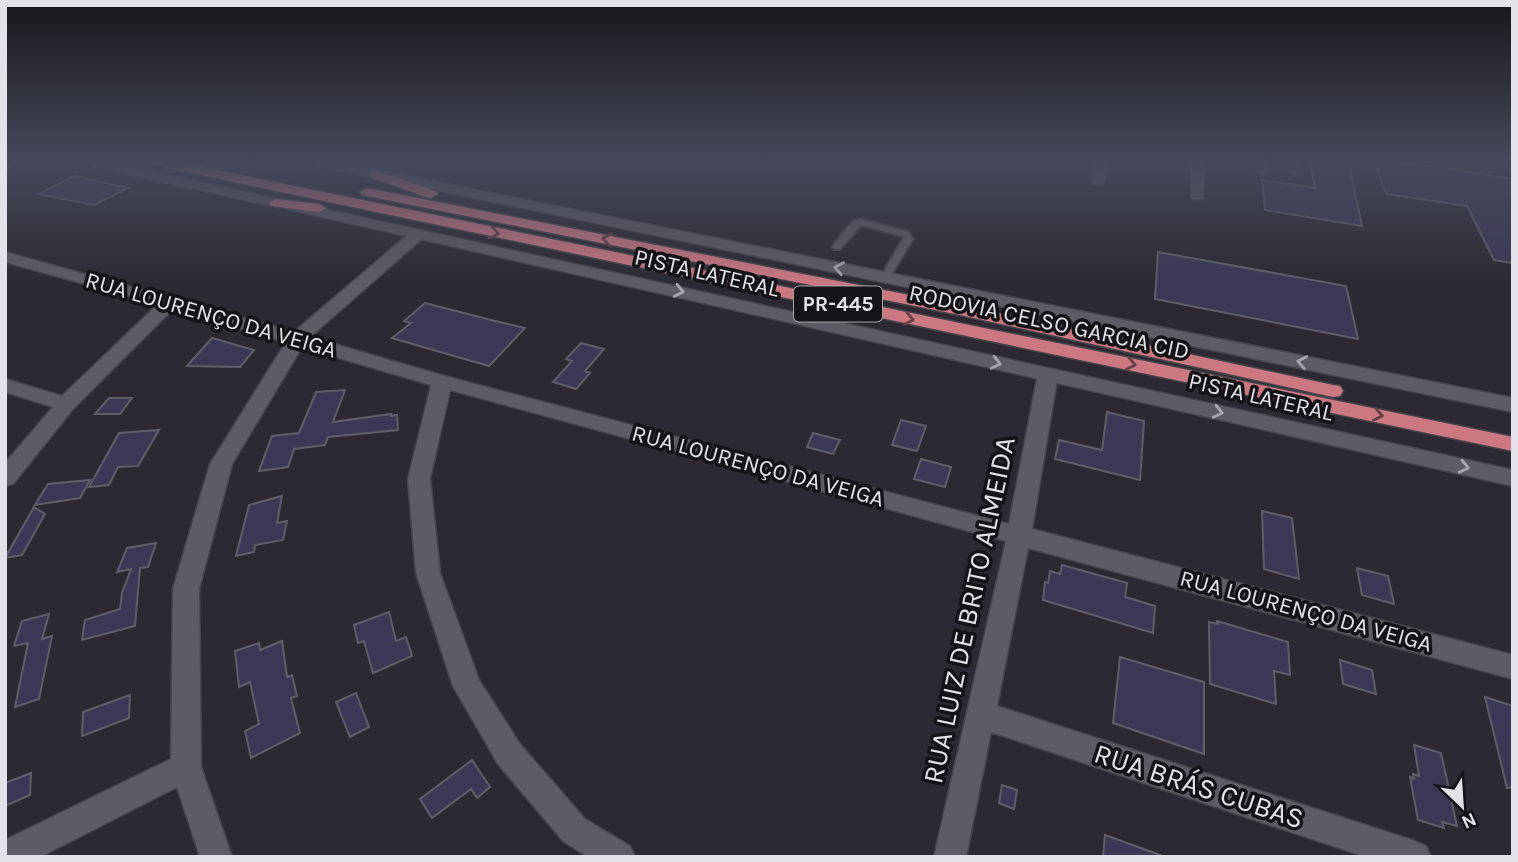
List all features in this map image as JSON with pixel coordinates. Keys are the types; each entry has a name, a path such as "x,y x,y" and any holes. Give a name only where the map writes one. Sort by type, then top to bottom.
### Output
{"highway":[{"name":"RODOVIA CELSO GARCIA CID","path":"326,203 423,227 1513,444"},
{"name":"RODOVIA CELSO GARCIA CID","path":"423,203 974,313 1513,430"},
{"path":"458,203 503,219"}],"street":[{"name":"PR-445","path":"277,203 423,227"},
{"name":"PISTA LATERAL","path":"517,203 1513,405"},
{"name":"PISTA LATERAL","path":"423,227 588,271 1513,478"},
{"path":"216,857 186,766 186,589 221,464 297,338 423,227"},
{"name":"RUA LOURENÇO DA VEIGA","path":"5,257 297,338 442,382 1513,667"},
{"path":"5,478 66,404 170,302"},
{"name":"RUA LUIZ DE BRITO ALMEIDA","path":"950,857 1019,535 1048,374"},
{"path":"442,382 419,479 428,573 467,686 509,754 574,830 619,857"},
{"path":"5,385 66,404"},
{"name":"RUA BRÁS CUBAS","path":"982,715 1415,857"},
{"path":"5,857 186,766"}],"lane":[{"path":"836,247 855,224 860,222 905,234 908,239 885,278"}],"building":[{"path":"1264,203 1357,203 1362,226 1265,210"},
{"path":"1448,203 1513,203 1513,263 1494,260 1467,206"},
{"path":"1158,252 1346,286 1358,339 1155,299"},
{"path":"425,303 525,328 489,366 392,338 411,323 404,321"},
{"path":"212,338 254,350 240,367 187,366"},
{"path":"581,343 604,349 585,371 590,373 576,389 553,382 572,361 566,359"},
{"path":"345,390 333,422 391,414 397,415 398,430 328,437 325,445 294,449 288,467 259,471 272,436 299,433 316,392"},
{"path":"109,398 132,398 120,414 95,414"},
{"path":"1107,412 1144,421 1140,480 1055,459 1059,440 1102,450"},
{"path":"901,420 926,426 917,451 892,445"},
{"path":"159,430 138,466 118,467 109,485 89,487 119,433"},
{"path":"813,433 840,440 833,454 807,447"},
{"path":"921,459 951,467 945,487 914,479"},
{"path":"90,480 80,498 35,505 48,484"},
{"path":"282,496 277,523 287,521 283,540 255,545 254,552 236,556 249,505"},
{"path":"34,507 45,514 22,555 5,558"},
{"path":"1262,511 1292,518 1299,579 1264,569"},
{"path":"156,543 148,567 140,568 135,626 82,640 85,620 120,609 122,593 131,569 117,572 127,548"},
{"path":"1062,565 1127,583 1125,597 1155,606 1153,633 1043,600 1045,582 1048,583 1050,571 1060,574"},
{"path":"1357,568 1388,576 1394,604 1362,595"},
{"path":"389,612 396,641 406,637 412,656 373,673 364,641 358,643 354,625"},
{"path":"49,614 42,639 52,636 39,699 15,707 28,643 14,646 22,621"},
{"path":"1217,621 1288,642 1290,675 1274,671 1276,704 1210,684 1209,622 1218,624"},
{"path":"282,641 287,677 292,675 297,696 291,698 300,733 251,758 245,731 259,724 250,682 239,687 235,651 259,643 260,650"},
{"path":"1120,657 1204,682 1204,754 1113,723"},
{"path":"1340,660 1372,670 1376,694 1343,684"},
{"path":"356,693 369,727 350,737 336,702"},
{"path":"130,695 129,718 82,736 83,712"},
{"path":"1485,697 1513,706 1513,787 1507,788"},
{"path":"1414,745 1441,753 1457,826 1442,822 1444,828 1418,820 1410,777 1414,779 1413,774 1419,776"},
{"path":"472,760 490,787 477,798 471,789 432,818 420,799"},
{"path":"31,773 30,795 5,806 5,783"},
{"path":"1002,785 1017,790 1014,809 999,803"},
{"path":"1105,835 1160,855 1160,857 1103,857"}]}
